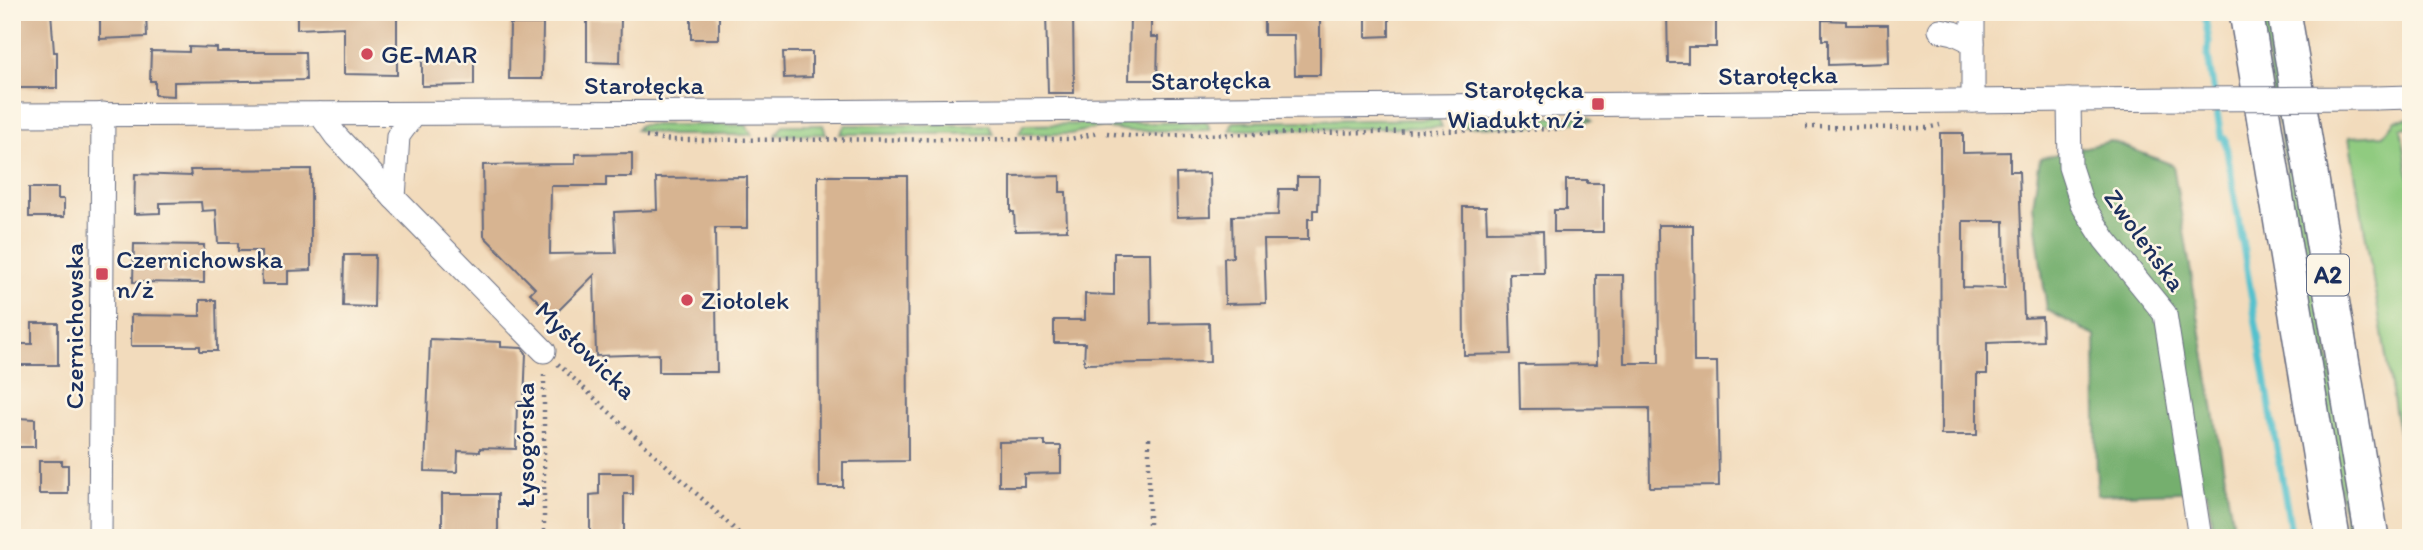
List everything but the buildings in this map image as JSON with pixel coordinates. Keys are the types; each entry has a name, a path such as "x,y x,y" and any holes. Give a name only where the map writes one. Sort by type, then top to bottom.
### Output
{"highway":[{"name":"A2","path":"2246,12 2333,538"},
{"name":"A2","path":"2284,12 2372,538"}],"street":[{"path":"1973,12 1973,101"},
{"path":"1940,30 1973,42"},
{"name":"Starołęcka","path":"12,116 2411,97"},
{"name":"Zwoleńska","path":"2068,100 2070,167 2082,204 2105,240 2165,314 2200,538"},
{"name":"Czernichowska","path":"100,538 103,114"},
{"name":"Mysłowicka","path":"320,114 394,198 544,352"},
{"path":"394,198 398,136 414,114"}],"path":[{"path":"636,135 671,140 1070,139 1101,132 1130,136 1536,131 1572,128"},
{"name":"Łysogórska","path":"544,352 544,538"},
{"name":"Mysłowicka","path":"544,352 744,538"},
{"path":"1149,433 1149,538"}],"green space":[{"path":"2260,12 2271,12 2359,538 2348,538"},
{"path":"1589,117 1592,121 1536,126 1459,127 1465,119"},
{"path":"2411,118 2411,127 2401,128 2411,187 2411,505 2349,137 2384,135 2396,120"},
{"path":"1438,119 1442,127 1230,130 1233,122"},
{"path":"1207,122 1210,130 1130,131 1100,127 1070,134 1019,134 1023,125"},
{"path":"640,125 746,125 752,135 671,135 636,130"},
{"path":"783,125 823,125 826,134 776,135"},
{"path":"845,125 989,125 993,134 840,134"},
{"path":"2111,141 2173,165 2235,538 2214,538 2207,491 2097,495 2095,336 2047,310 2033,205 2040,158"}],"waterway":[{"path":"2204,12 2221,137"},
{"path":"2225,139 2292,538"}],"place":[{"name":"GE-MAR","path":"367,54"},
{"name":"Starołęcka Wiadukt n/ż","path":"1598,104"},
{"name":"Czernichowska n/ż","path":"102,274"},
{"name":"Ziołolek","path":"687,300"}]}
